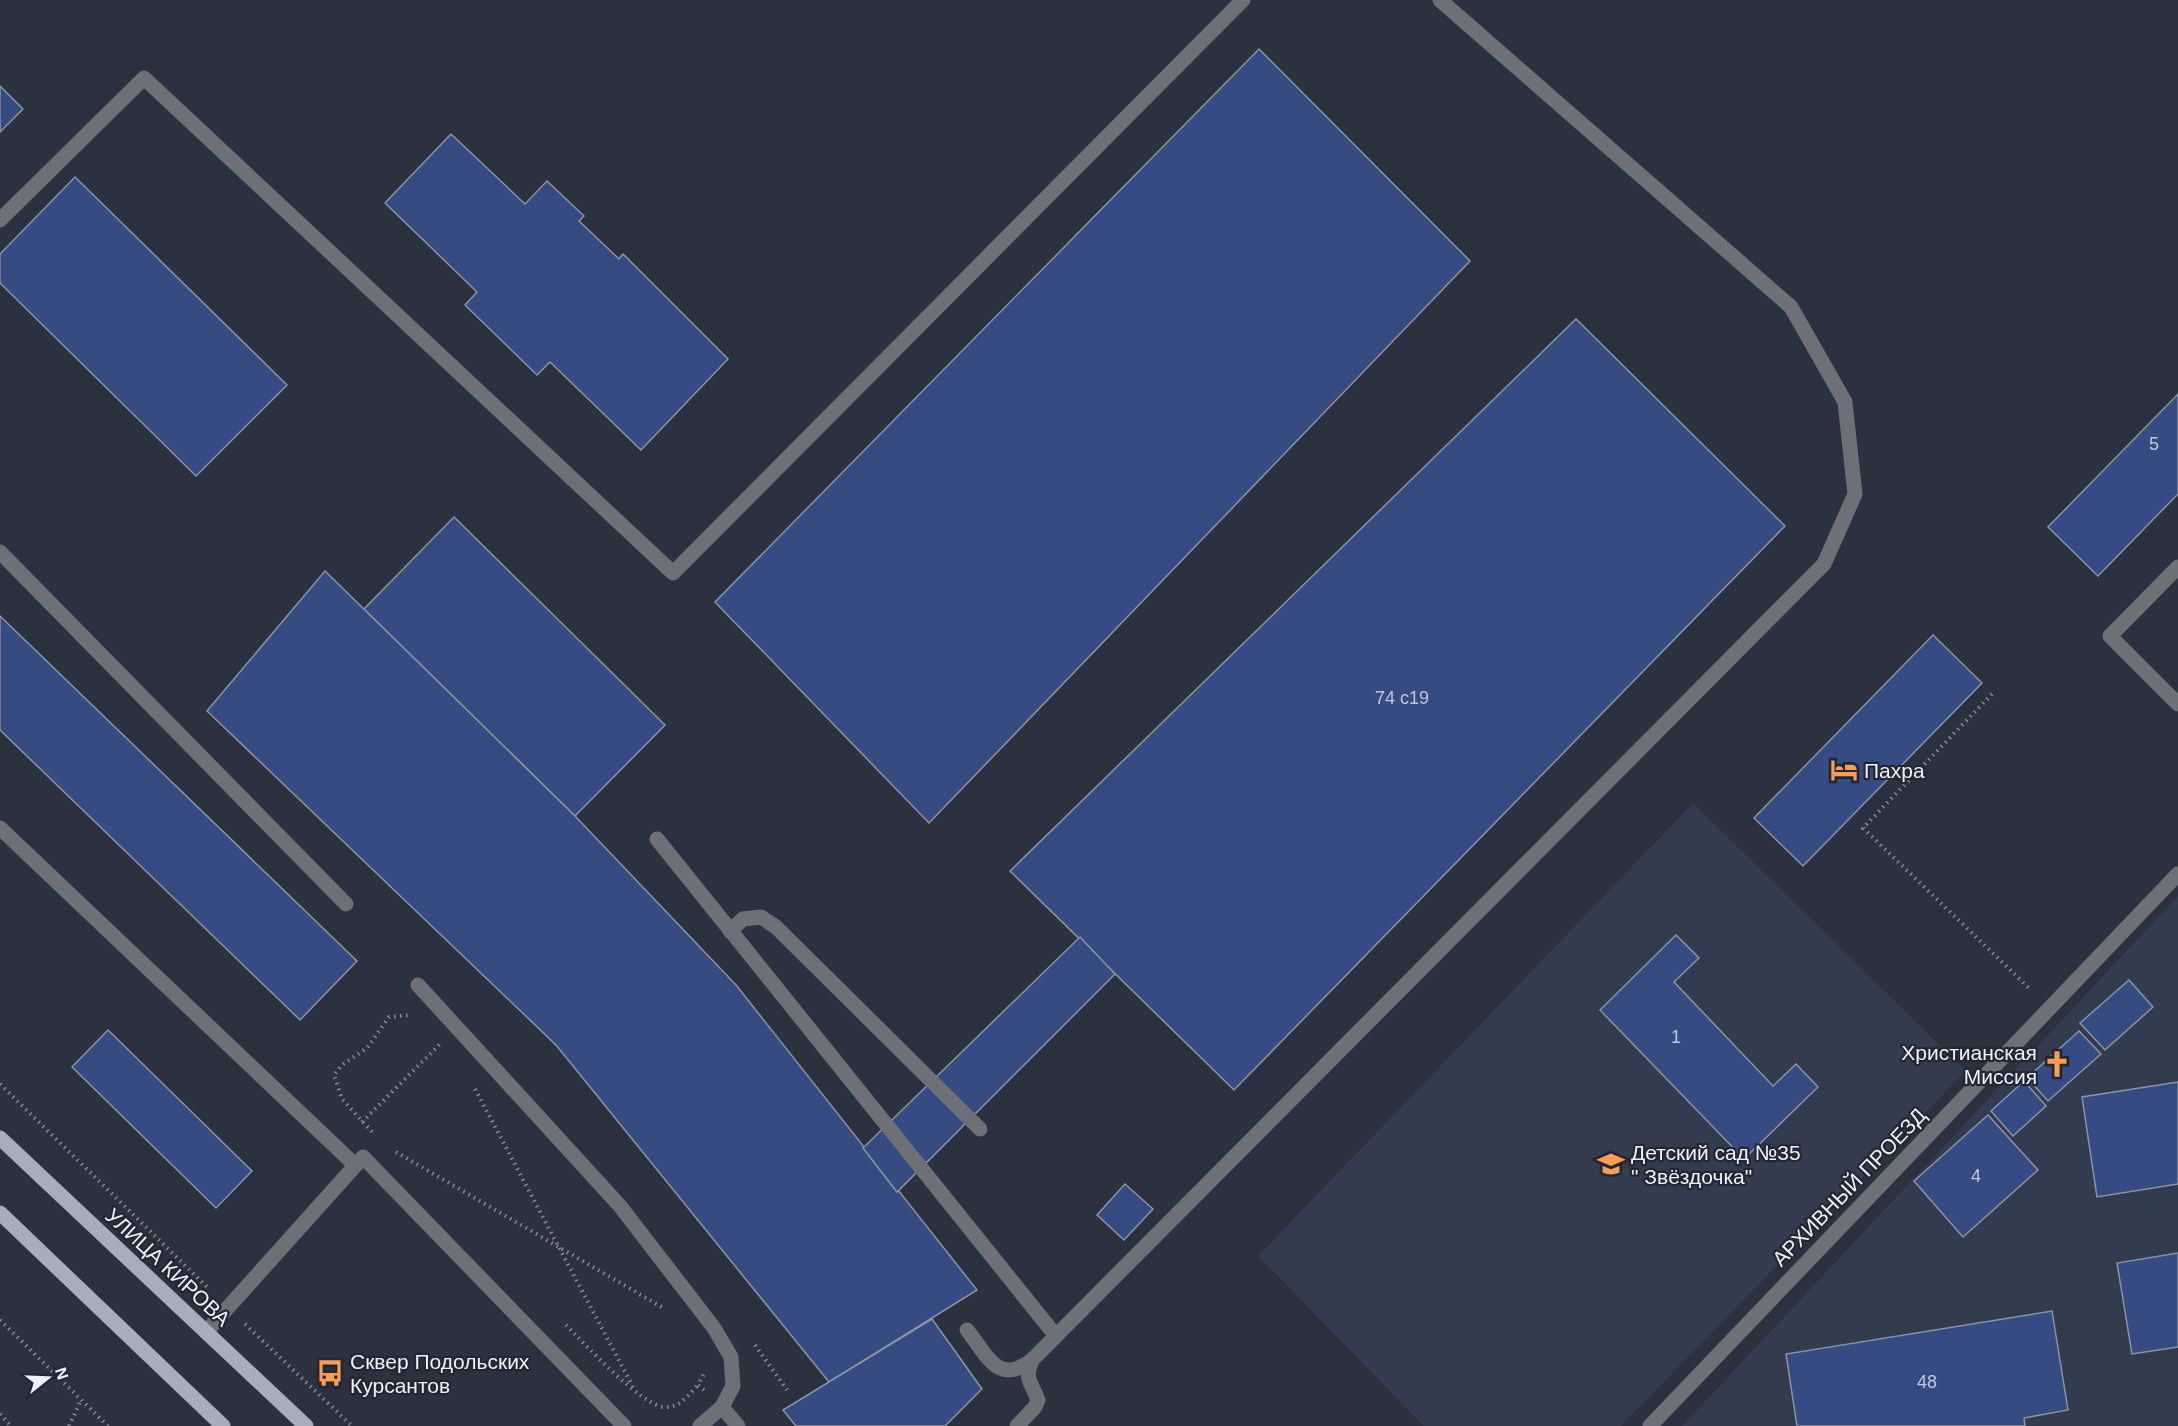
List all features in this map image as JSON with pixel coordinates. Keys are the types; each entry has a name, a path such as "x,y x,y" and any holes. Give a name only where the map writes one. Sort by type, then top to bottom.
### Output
{"main road":[{"name":"УЛИЦА КИРОВА","path":"0,1138 306,1426"},
{"path":"0,1213 223,1426"}],"street":[{"path":"0,220 144,78 673,573 1243,0"},
{"path":"968,1330 997,1368 1009,1372 1020,1369 1033,1359 1824,564 1855,494 1845,402 1791,308 1440,0"},
{"path":"0,552 346,903"},
{"path":"2178,567 2110,636 2178,704"},
{"path":"0,828 356,1165"},
{"path":"657,839 1056,1336"},
{"name":"АРХИВНЫЙ ПРОЕЗД","path":"1650,1426 2178,874"},
{"path":"730,931 743,919 761,917 776,927 980,1129"},
{"path":"418,985 620,1206 714,1328 731,1357 733,1386 722,1407 700,1426"},
{"path":"206,1332 363,1157 624,1426"},
{"path":"1017,1426 1035,1407 1038,1400 1028,1381 1027,1371 1033,1359"},
{"path":"722,1407 738,1426"}],"path":[{"path":"1992,694 1863,828 2038,997"},
{"path":"378,1138 342,1099 336,1087 334,1075 342,1065 367,1048 389,1017 406,1014 416,1017"},
{"path":"362,1122 444,1041 438,1034"},
{"path":"0,1084 352,1426"},
{"path":"475,1088 633,1389"},
{"path":"403,1163 387,1146 670,1309 664,1298"},
{"path":"558,1317 633,1389 649,1401 664,1407 679,1404 698,1385 705,1374 704,1367"},
{"path":"0,1320 108,1426"},
{"path":"698,1385 722,1407"},
{"path":"69,1426 81,1400"},
{"path":"0,1414 11,1426"}],"shaded area":[{"name":"Детский сад №35 \" Звёздочка\"","path":"1693,803 1966,1071 1621,1426 1424,1426 1258,1256"},
{"path":"2178,896 2178,1426 1682,1426"}],"building":[{"path":"1259,49 1470,261 929,823 715,602"},
{"path":"0,86 23,109 0,132"},
{"path":"451,134 525,204 547,181 584,216 579,221 619,259 623,254 728,359 641,450 550,362 537,375 465,305 477,292 385,203"},
{"path":"75,177 287,385 196,476 0,283 0,254"},
{"path":"1576,319 1785,526 1234,1090 1010,871"},
{"path":"2178,394 2178,494 2098,576 2048,527"},
{"path":"454,517 665,725 575,816 364,609"},
{"path":"325,571 575,816 736,985 977,1290 829,1382 556,1045 207,711"},
{"path":"0,616 357,961 300,1020 0,730"},
{"path":"1933,635 1982,683 1803,866 1754,818"},
{"path":"1676,935 1699,958 1674,982 1773,1086 1796,1064 1818,1087 1744,1159 1600,1010"},
{"path":"1080,937 1115,974 897,1192 863,1148"},
{"path":"2129,980 2153,1007 2105,1050 2080,1023"},
{"path":"108,1030 252,1171 216,1208 72,1067"},
{"path":"2079,1031 2101,1054 2048,1101 2027,1078"},
{"path":"2024,1081 2046,1106 2013,1136 1991,1111"},
{"path":"2178,1082 2178,1184 2097,1197 2082,1097"},
{"path":"1988,1115 2038,1170 1963,1237 1914,1181"},
{"path":"1125,1184 1153,1209 1124,1240 1097,1215"},
{"path":"2178,1253 2178,1347 2132,1354 2117,1263"},
{"path":"2052,1311 2068,1410 2024,1418 2025,1426 1797,1426 1786,1354"},
{"path":"932,1319 982,1389 945,1426 796,1426 783,1410"}],"place":[{"name":"Пахра","path":"1844,770"},
{"name":"Христианская Миссия","path":"2057,1064"},
{"name":"Детский сад №35 \" Звёздочка\"","path":"1611,1164"},
{"name":"Сквер Подольских Курсантов","path":"330,1373"}]}
